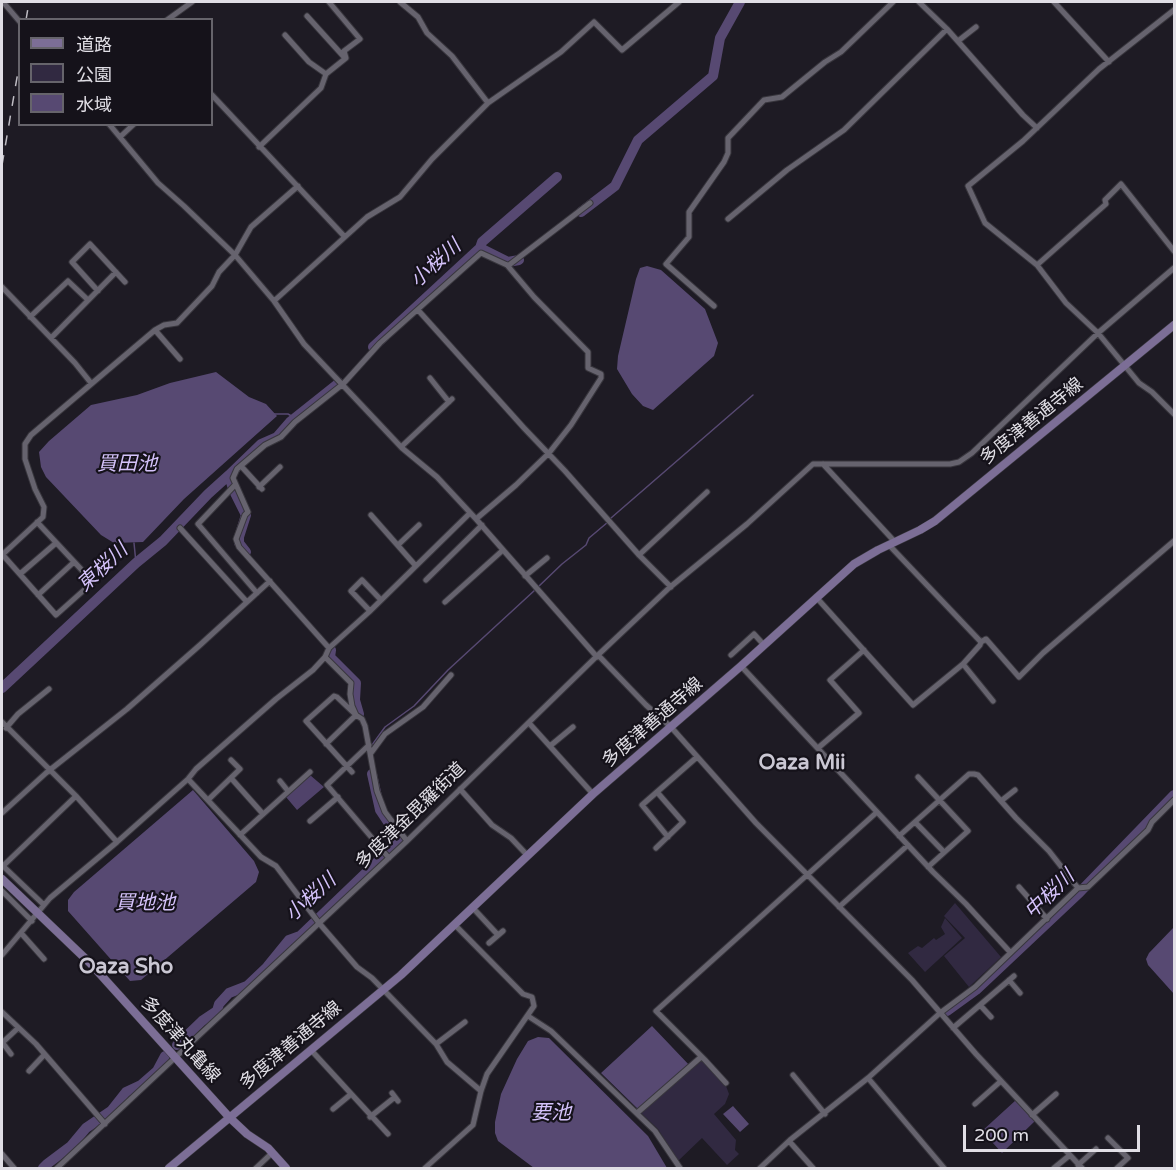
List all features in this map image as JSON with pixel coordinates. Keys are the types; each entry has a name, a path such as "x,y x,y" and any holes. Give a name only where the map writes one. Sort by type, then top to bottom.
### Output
{"main road":[{"name":"多度津善通寺線","path":"169,1168 383,990 593,794 741,666 854,564 920,530 945,513 1174,325"},
{"name":"多度津丸亀線","path":"2,879 91,964 229,1117 272,1153 286,1168"}],"street":[{"path":"3,2 18,20"},
{"path":"170,18 192,2"},
{"path":"329,2 360,39 344,51 345,58"},
{"path":"400,2 418,17 427,33 452,56 488,103"},
{"path":"274,301 367,217 400,198 432,159 488,103 561,52 594,22 622,50 679,2"},
{"path":"714,306 666,264 688,237 689,212 724,162 728,153 728,138 764,100 782,97 841,52 893,2"},
{"path":"919,2 947,28 1037,128"},
{"path":"1054,2 1109,62"},
{"path":"1174,10 1099,69 1037,128 968,186 985,223 1037,265 1066,303 1098,333 1139,383 1152,392 1174,414"},
{"path":"307,16 345,58"},
{"path":"958,41 976,27"},
{"path":"728,219 787,170 844,130 947,28"},
{"path":"285,35 309,62 326,74"},
{"path":"260,147 321,88 326,74 345,58"},
{"path":"213,96 344,236"},
{"path":"112,126 158,183 235,255 274,301 304,344 401,447 437,477 597,656 671,727 756,823 912,980 1080,1167 1096,1149"},
{"path":"120,137 132,126"},
{"path":"1037,265 1106,204 1105,200 1121,184 1174,251"},
{"path":"37,522 93,582 56,615 2,555 37,522 43,517 44,507 27,470 25,444 31,435 155,330 164,325 177,323 186,315 235,255 251,227 298,186"},
{"path":"510,264 590,203"},
{"path":"98,291 72,262 90,244 125,282"},
{"path":"329,648 238,547 236,539 246,513 233,487 233,478 241,466 265,445 281,436 343,384 380,344 481,253 510,264 534,297 588,352 588,368 601,374 571,425 549,453 476,519"},
{"path":"822,464 950,464 959,462 972,453 1098,333 1174,268"},
{"path":"51,338 117,272"},
{"path":"30,317 68,281 88,300"},
{"path":"2,287 75,363 91,383"},
{"path":"418,310 639,555 671,587"},
{"path":"155,330 173,347 180,359"},
{"path":"401,447 451,400 430,378"},
{"name":"多度津金毘羅街道","path":"57,1168 407,841 671,587 747,524 813,464 822,464"},
{"path":"822,464 981,642"},
{"path":"241,466 261,488 280,467"},
{"path":"233,487 198,524 257,593"},
{"path":"639,555 708,492"},
{"path":"2,955 44,905 188,779 196,769 313,670 325,657 329,648 470,513"},
{"path":"371,515 416,565"},
{"path":"398,545 419,525"},
{"path":"426,580 461,550 482,525"},
{"path":"180,528 247,602"},
{"path":"816,597 913,705 963,664 986,639 1018,677 1174,541"},
{"path":"20,574 56,543"},
{"path":"445,602 503,550"},
{"path":"525,576 546,558"},
{"path":"38,595 74,562"},
{"path":"370,611 351,591 362,580 381,600"},
{"path":"2,813 46,772 135,702 270,581"},
{"path":"731,655 754,634 764,645"},
{"path":"818,748 858,713 830,681 864,650"},
{"path":"325,657 351,683 350,694 356,715"},
{"path":"963,664 993,701"},
{"path":"741,666 1010,952"},
{"path":"371,753 385,734 423,706 451,675"},
{"path":"2,737 18,714 49,689"},
{"path":"352,772 306,721 334,696 362,719 371,753 377,791 385,812 407,841"},
{"path":"326,744 356,715"},
{"path":"2,722 76,796 117,842"},
{"path":"529,723 593,794"},
{"path":"550,746 573,727"},
{"path":"369,745 327,784 389,858"},
{"path":"668,837 642,805 697,757"},
{"path":"208,800 240,769 231,760"},
{"path":"240,835 310,772"},
{"path":"899,836 969,774 978,775 1081,888"},
{"path":"918,777 968,831 928,867"},
{"path":"231,778 263,814"},
{"path":"188,779 261,857 276,866 357,967 372,978 436,1044 447,1062 481,1091"},
{"path":"280,782 288,791"},
{"path":"460,789 492,825 511,838 528,856"},
{"path":"1001,801 1015,790"},
{"path":"656,848 683,822 657,792"},
{"path":"44,905 2,866 76,796"},
{"path":"310,821 319,810 338,797"},
{"path":"760,1168 789,1141 868,1078 940,1013 975,987 1010,952 1148,830 1152,822 1174,800"},
{"path":"726,1083 656,1011 877,812"},
{"path":"915,822 944,852"},
{"path":"839,907 908,845"},
{"path":"1019,887 1047,920"},
{"path":"2,891 32,921"},
{"path":"473,908 501,933 489,943"},
{"path":"425,1168 473,1125 481,1091 493,1065 534,1006 532,997 523,994 455,925"},
{"path":"21,933 44,959"},
{"path":"953,1028 1011,978 1020,993"},
{"path":"980,1005 991,1017"},
{"path":"2,1012 17,1029 36,1044 104,1122"},
{"path":"528,1016 551,1031 637,1113 655,1131 680,1168"},
{"path":"436,1044 465,1022"},
{"path":"11,1054 2,1043 17,1029"},
{"path":"451,1033 456,1039"},
{"path":"310,1050 388,1134"},
{"path":"29,1071 45,1055"},
{"path":"637,1113 701,1057"},
{"path":"793,1075 825,1114"},
{"path":"868,1078 944,1168"},
{"path":"975,1104 1001,1081"},
{"path":"1032,1115 1056,1094"},
{"path":"333,1109 350,1095"},
{"path":"370,1117 395,1097"},
{"path":"1108,1138 1128,1158 1118,1168"},
{"path":"789,1141 813,1168"},
{"path":"256,1168 272,1153"},
{"path":"2,1154 14,1168"},
{"path":"1054,1168 1070,1155"}],"green space":[{"path":"955,903 1001,957 969,987 944,956 965,938 944,916"},
{"path":"945,918 962,938 925,972 908,953 918,946 922,948 934,938 936,940 945,934 941,927"},
{"path":"699,1062 705,1062 726,1086 729,1094 725,1104 714,1114 736,1140 735,1150 739,1154 727,1165 702,1138 678,1161 658,1129 641,1113"}],"shaded area":[{"path":"310,775 324,787 297,810 286,797"},
{"path":"1016,1100 1035,1121 1002,1153 982,1131"}],"water":[{"path":"647,266 661,270 705,309 718,343 714,356 653,410 643,406 632,394 617,369 636,279 640,268"},
{"name":"買田池","path":"216,372 249,397 266,404 277,416 184,499 143,542 114,543 101,535 46,477 41,467 39,452 91,405 137,395 170,383"},
{"name":"買地池","path":"193,790 254,861 259,872 256,882 141,980 130,981 68,911 68,900 74,892"},
{"path":"1174,927 1174,994 1148,965 1146,959"},
{"path":"652,1026 691,1067 640,1111 601,1073"},
{"name":"要池","path":"538,1037 549,1038 648,1136 667,1168 534,1168 498,1141 495,1122 501,1094 528,1041"},
{"path":"733,1106 749,1124 740,1132 723,1114"}],"waterway":[{"path":"581,212 615,186 638,140 713,76 720,38 740,2"},
{"name":"小桜川","path":"373,347 480,248 482,242 557,177"},
{"path":"480,248 508,262 519,260"},
{"name":"小桜川","path":"246,552 239,543 246,515 229,475 261,444 277,437 290,422 339,383"},
{"path":"611,518 753,395"},
{"path":"273,414 288,414 295,418"},
{"name":"東桜川","path":"2,688 136,563 163,541 229,475"},
{"path":"538,587 586,545 589,538 608,522"},
{"path":"134,543 136,563"},
{"path":"372,745 385,727 414,706 448,670 535,590"},
{"name":"小桜川","path":"331,650 330,657 356,683 355,700 359,714"},
{"name":"小桜川","path":"177,1045 202,1021 217,1011 219,1004 229,993 247,986 267,967 289,940 300,936 400,840 380,810 372,774"},
{"name":"中桜川","path":"947,1011 976,990 1080,892 1174,795"},
{"name":"小桜川","path":"43,1168 71,1146 86,1128 111,1111 126,1092 141,1085 157,1071 165,1056"}],"railway":[{"path":"26,18 29,2"},
{"path":"2,165 18,72"}],"district":[{"name":"Oaza Mii","path":"802,763"},
{"name":"Oaza Sho","path":"126,967"}]}
